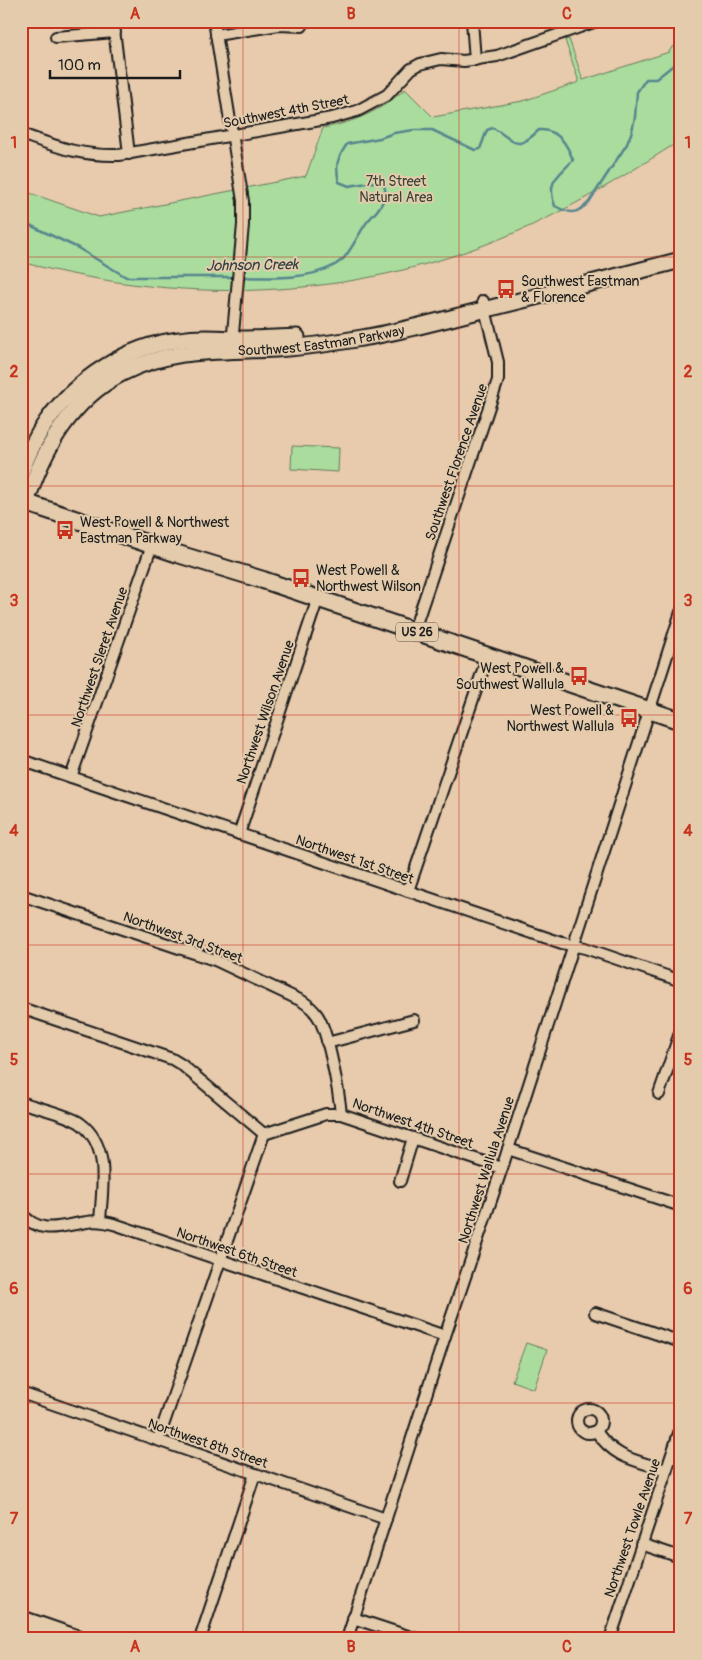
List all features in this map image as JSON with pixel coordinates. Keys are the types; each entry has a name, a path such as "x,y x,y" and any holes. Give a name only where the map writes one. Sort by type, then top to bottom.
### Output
{"main road":[{"name":"Southwest Eastman Parkway","path":"21,472 31,448 46,421 72,392 98,372 122,358 153,345 194,338 232,345 295,347 406,330 484,305 681,251"},
{"name":"Southwest Eastman Parkway","path":"484,305 681,260"},
{"name":"Southwest Eastman Parkway","path":"23,507 37,470 53,438 77,407 100,387 120,374 157,358 232,345"},
{"name":"US 26","path":"23,507 152,545 318,598 681,721"},
{"path":"21,1619 79,1639"},
{"path":"21,1635 32,1639"}],"street":[{"path":"214,21 231,136 243,201 232,345"},
{"path":"472,21 475,60"},
{"name":"Southwest 4th Street","path":"21,134 65,150 86,154 129,154 332,118 356,112 386,96 412,69 420,64 441,59 475,60 508,53 585,23 597,21"},
{"path":"216,36 279,25 302,26"},
{"path":"56,37 114,26 129,154"},
{"name":"Southwest Florence Avenue","path":"414,630 498,380 498,362 484,305"},
{"name":"Northwest Sleret Avenue","path":"72,778 152,545"},
{"name":"Northwest Wilson Avenue","path":"239,834 318,598"},
{"name":"Northwest Wallula Avenue","path":"347,1639 445,1336 502,1168 681,612"},
{"path":"408,891 488,655"},
{"name":"Northwest 1st Street","path":"21,760 573,947 586,948 681,981"},
{"name":"Northwest 3rd Street","path":"21,895 215,960 302,1001 317,1015 322,1024 340,1098 341,1114"},
{"path":"21,1008 172,1059 182,1065 264,1134 158,1440"},
{"path":"327,1043 414,1020"},
{"path":"660,1094 681,1030"},
{"path":"21,1102 79,1123 93,1137 101,1157 103,1169 100,1221"},
{"name":"Northwest 4th Street","path":"264,1134 326,1114 341,1114 502,1168"},
{"path":"400,1181 413,1138"},
{"path":"508,1149 681,1206"},
{"path":"21,1230 23,1216"},
{"name":"Northwest 6th Street","path":"23,1216 36,1224 56,1228 100,1221 117,1225 445,1336"},
{"path":"595,1313 681,1342"},
{"name":"Northwest 8th Street","path":"21,1393 386,1519"},
{"name":"Northwest Towle Avenue","path":"610,1639 666,1470 678,1442 681,1426"},
{"path":"596,1431 604,1444 621,1456 666,1470"},
{"path":"200,1639 255,1474"},
{"path":"641,1544 680,1556"},
{"path":"353,1618 417,1639"}],"green space":[{"name":"7th Street Natural Area","path":"569,39 583,80 669,52 672,47 681,43 681,140 626,175 530,226 468,251 406,269 343,282 279,289 215,290 150,286 86,277 21,262 21,190 99,217 306,176 323,128 357,119 387,104 405,89 433,117 523,101 579,82 565,40"},
{"path":"292,446 339,448 338,472 291,469"},
{"path":"526,1343 547,1350 534,1389 512,1381"}],"waterway":[{"name":"Johnson Creek","path":"241,277 277,278 302,276 324,270 343,259 367,222 380,207 385,190 379,181 349,186 339,182 337,171 339,158 347,144 380,138 394,133 432,130 475,150 480,149 487,130 493,128 511,140 520,143 539,130 551,132 565,143 573,160 558,175 553,185 555,206 569,212 577,211 589,202 627,144 635,117 637,92 646,79 656,79 681,59"},
{"name":"Johnson Creek","path":"21,221 78,248 126,277 236,277"}],"place":[{"name":"Southwest Eastman & Florence","path":"506,289"},
{"name":"West Powell & Northwest Eastman Parkway","path":"65,530"},
{"name":"West Powell & Northwest Wilson","path":"301,578"},
{"name":"West Powell & Southwest Wallula","path":"579,676"},
{"name":"West Powell & Northwest Wallula","path":"629,718"}]}
